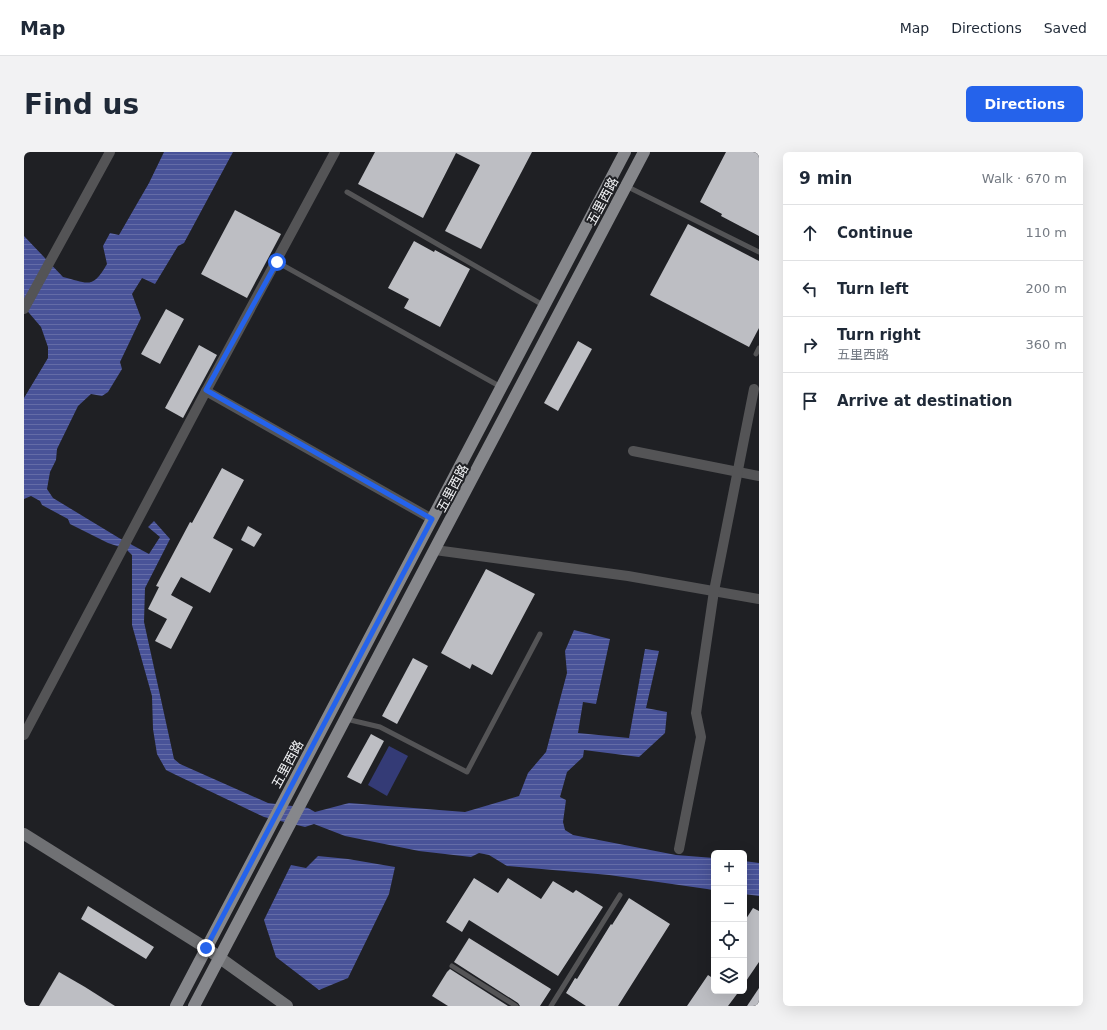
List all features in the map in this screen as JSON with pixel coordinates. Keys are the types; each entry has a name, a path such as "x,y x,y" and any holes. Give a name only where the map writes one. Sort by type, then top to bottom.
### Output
{"main road":[{"name":"五里西路","path":"176,1006 624,152"},
{"name":"五里西路","path":"194,1006 644,152"},
{"path":"24,834 220,957 287,1006"}],"street":[{"path":"24,308 110,152"},
{"path":"24,735 206,390 277,262 335,152"},
{"path":"680,849 701,737 696,713 714,591 754,389"},
{"path":"206,390 432,519"},
{"path":"633,451 759,476"},
{"path":"435,550 628,576 759,599"}],"lane":[{"path":"626,186 759,252"},
{"path":"347,192 544,306"},
{"path":"277,262 502,387"},
{"path":"756,354 759,348"},
{"path":"346,718 380,727 467,772 540,634"},
{"path":"551,1006 620,895"},
{"path":"452,966 516,1006"}],"shaded area":[{"path":"164,152 233,152 184,243 178,246 155,284 142,278 132,294 141,318 120,362 122,369 108,392 102,396 91,394 78,406 57,449 56,460 50,472 47,489 53,498 119,538 149,554 160,537 148,527 154,521 170,539 145,588 144,622 174,759 180,764 268,803 308,808 315,812 349,803 465,812 519,796 528,773 546,752 567,673 565,651 574,630 610,639 596,704 583,702 578,733 629,738 645,649 659,651 646,708 667,712 665,733 639,757 584,750 583,757 567,772 560,797 566,800 563,822 565,830 573,835 676,855 711,858 711,890 609,875 507,866 489,855 479,853 471,857 419,851 345,836 314,824 305,827 264,817 166,770 157,754 153,729 152,696 132,625 132,555 126,549 108,543 70,524 68,519 42,505 40,501 31,496 24,499 24,398 48,358 48,347 41,327 24,307 24,236 63,277 84,282 93,281 102,272 107,264 103,246 110,233 119,235 149,183"},
{"path":"389,746 408,756 387,796 368,785"},
{"path":"318,856 348,859 395,867 389,894 348,978 319,990 276,957 264,920 291,865 306,868"},
{"path":"747,861 759,863 759,896 747,894"}],"building":[{"path":"375,152 532,152 481,249 445,231 480,165 456,153 423,218 358,184"},
{"path":"726,152 759,152 759,236 721,216 722,214 700,202"},
{"path":"235,210 281,234 247,298 201,274"},
{"path":"688,224 759,261 759,328 749,347 650,295"},
{"path":"414,241 434,252 435,250 470,269 440,327 404,308 409,299 388,288"},
{"path":"166,309 184,319 160,364 141,354"},
{"path":"578,341 592,349 558,411 544,403"},
{"path":"199,345 217,355 183,418 165,408"},
{"path":"222,468 244,480 213,538 233,549 210,593 181,577 171,595 193,607 171,649 155,641 167,619 148,609 159,587 156,586 190,522 192,523"},
{"path":"248,526 262,534 254,547 241,540"},
{"path":"486,569 535,594 492,675 472,664 470,669 441,653"},
{"path":"413,658 428,666 397,724 382,716"},
{"path":"371,734 384,741 361,784 347,777"},
{"path":"474,878 498,893 508,878 541,899 553,881 573,893 576,890 603,907 558,976 469,920 462,932 446,922"},
{"path":"629,898 670,924 618,1006 586,1006 566,993 575,978 577,979"},
{"path":"88,906 154,947 146,959 81,919"},
{"path":"753,908 759,911 759,962 747,980 747,922 747,917"},
{"path":"469,938 551,989 540,1006 520,1006 518,1003 454,962"},
{"path":"450,969 508,1006 448,1006 432,996"},
{"path":"59,972 85,987 115,1006 39,1006"},
{"path":"708,975 711,977 711,994 737,994 728,1006 687,1006"},
{"path":"759,988 759,1006 747,1006"}],"route":[{"path":"206,948 432,519 206,390 277,262"}]}
